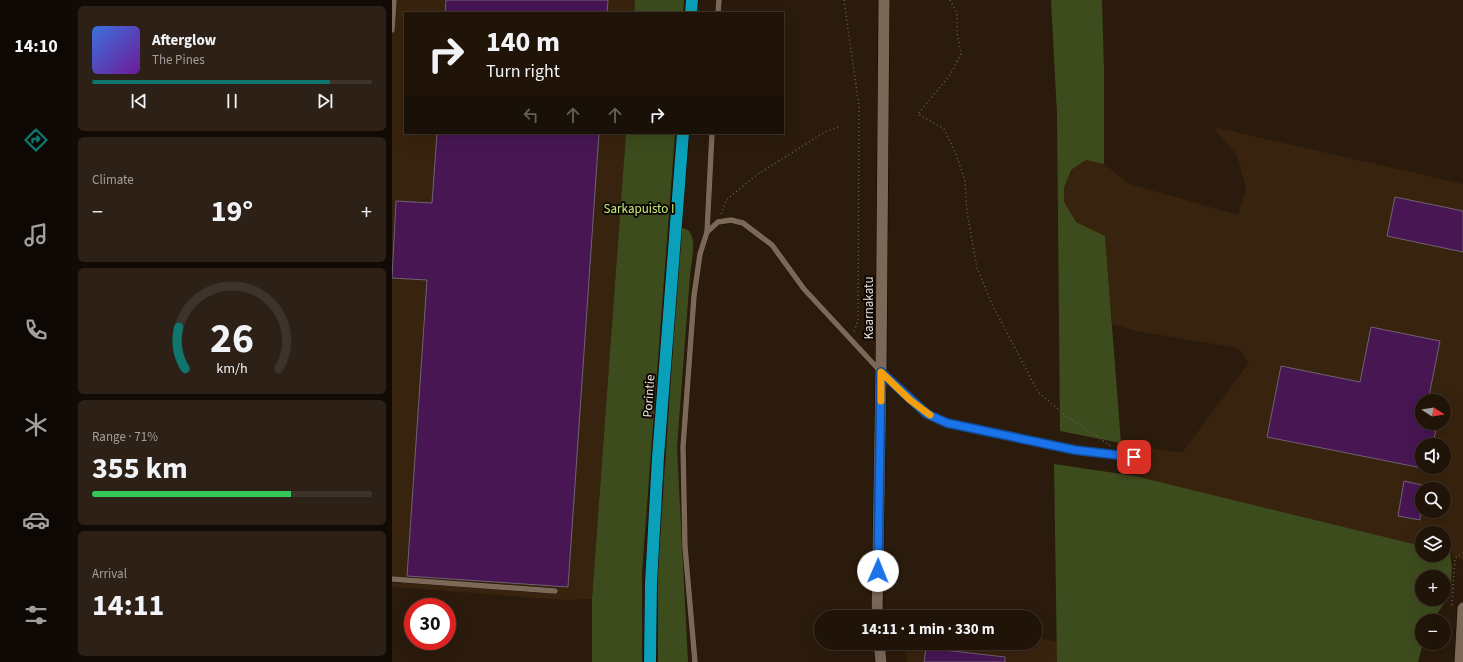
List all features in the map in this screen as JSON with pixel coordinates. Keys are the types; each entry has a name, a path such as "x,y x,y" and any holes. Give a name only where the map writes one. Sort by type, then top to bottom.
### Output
{"highway":[{"path":"691,12 692,0"},
{"name":"Porintie","path":"650,662 651,583 658,465 683,134"}],"street":[{"name":"Kaarnakatu","path":"877,610 884,0"},
{"path":"1460,662 1463,608"},
{"path":"880,650 881,662"}],"lane":[{"path":"392,30 394,0"},
{"path":"718,12 719,0"},
{"path":"695,662 685,547 683,454 694,296 700,254 707,232 712,134"},
{"path":"707,232 718,222 730,220 743,223 763,237 772,245 804,289 881,372 927,414 947,423 1075,450 1121,454 1134,457"},
{"path":"392,579 555,590"}],"path":[{"path":"844,0 859,107 858,320 851,339"},
{"path":"950,0 957,13 961,54 950,75 918,114 944,129 956,154 965,181 966,212 976,268 992,304 1038,392 1066,416 1121,454"},
{"path":"718,222 727,198 758,174 825,132 841,126"}],"shaded area":[{"path":"392,0 635,0 634,12 404,12 404,134 626,134 592,599 565,600 392,587"},
{"path":"1213,127 1463,184 1463,560 1451,555 1451,526 1415,526 1415,544 1135,476 1140,446 1182,453 1249,363 1238,348 1137,331 1112,324 1105,236 1076,222 1064,202 1064,188 1071,170 1086,160 1104,164 1130,184 1238,215 1246,189 1237,155"},
{"path":"1042,639 1058,642 1057,662 907,662 906,650 1042,650"}],"green space":[{"path":"635,0 684,0 683,12 634,12"},
{"path":"1051,0 1102,0 1104,164 1086,160 1071,170 1064,188 1064,202 1076,222 1105,236 1121,443 1060,431 1057,114"},
{"name":"Sarkapuisto I","path":"626,134 675,134 642,572 642,662 592,662 592,599"},
{"path":"681,227 689,231 693,240 677,447 688,662 658,662 658,569"},
{"path":"1054,464 1135,476 1415,544 1415,562 1451,562 1451,560 1452,568 1451,582 1451,570 1415,570 1415,606 1442,606 1437,614 1415,614 1415,650 1421,650 1418,662 1057,662"}],"building":[{"path":"446,0 608,0 607,12 445,12"},
{"path":"437,134 599,134 568,587 407,576 427,280 392,278 396,201 432,203"},
{"path":"1395,197 1463,211 1463,252 1387,236"},
{"path":"1371,327 1440,341 1429,394 1415,394 1415,430 1436,430 1434,438 1415,438 1415,467 1267,437 1281,366 1360,382"},
{"path":"1404,481 1415,483 1415,518 1420,518 1420,520 1398,516"},
{"path":"926,650 944,650 1005,657 1005,662 924,662"}],"slow traffic":[{"path":"881,401 881,372 910,400 930,415"}],"route":[{"path":"878,571 881,372 927,414 947,423 1075,450 1121,454 1134,457"}]}
